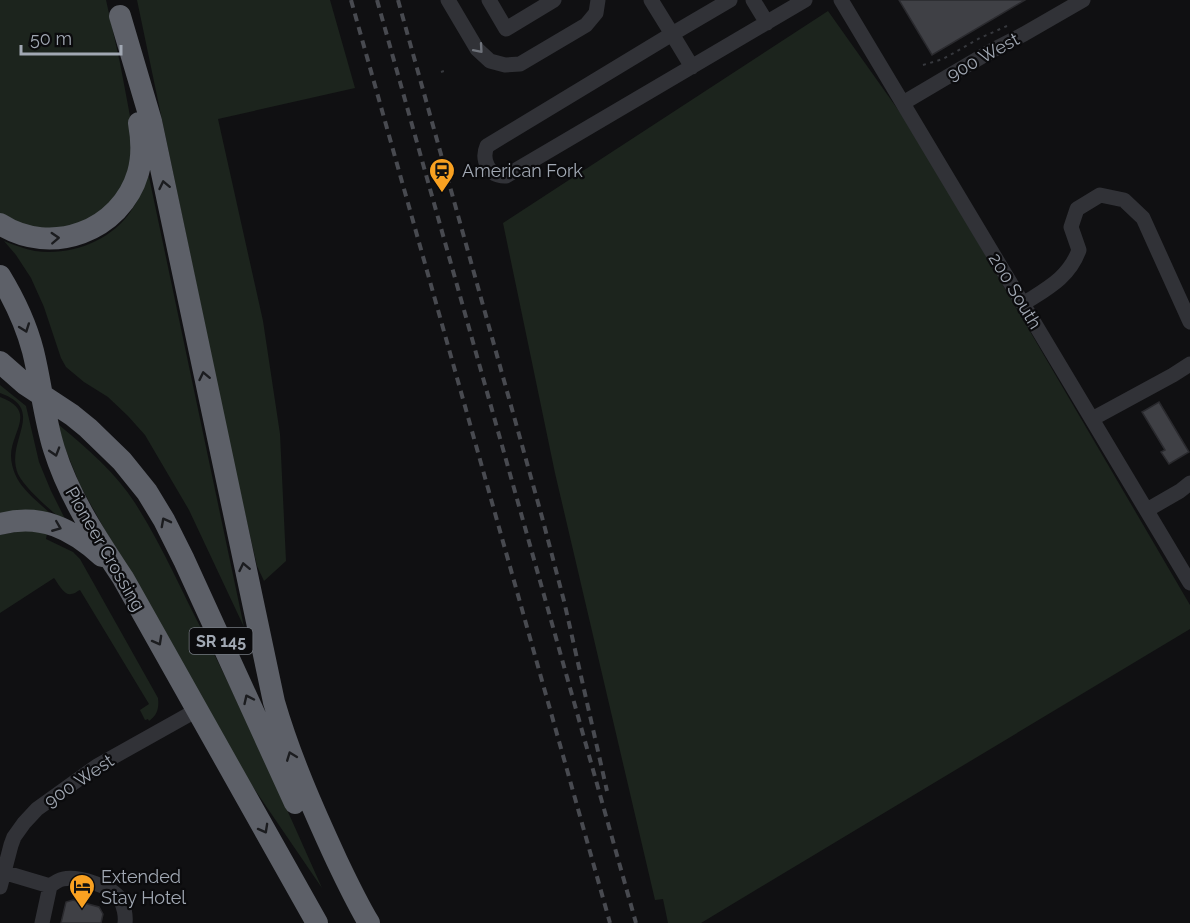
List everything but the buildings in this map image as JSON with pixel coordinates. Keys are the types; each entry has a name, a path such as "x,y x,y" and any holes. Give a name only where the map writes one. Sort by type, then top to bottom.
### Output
{"highway":[{"path":"0,224 37,238 51,239 71,236 90,230 108,218 129,193 138,173 142,150 140,126 119,8"},
{"path":"119,8 151,121 273,702 302,782 331,848 369,923"},
{"name":"SR 145","path":"0,276 17,308 31,343 42,395"},
{"name":"SR 145","path":"0,362 25,384 72,415 106,444 132,472 153,501 184,560 317,854 353,923"},
{"name":"Pioneer Crossing","path":"42,395 54,447 69,487 88,525 123,578 316,923"},
{"path":"0,524 28,520 63,528 100,554 123,578"}],"street":[{"path":"448,0 477,49 490,61 505,65 520,64 586,25 597,14 597,0"},
{"path":"489,0 506,29 554,0"},
{"path":"651,0 692,67"},
{"path":"730,0 491,143 485,150 489,170 500,177 506,176 805,0"},
{"path":"753,0 767,23"},
{"name":"200 South","path":"841,0 1190,583"},
{"name":"900 West","path":"903,103 991,51 1060,6 1083,0"},
{"path":"1023,304 1059,281 1075,263 1079,250 1071,226 1077,209 1100,195 1124,200 1143,218 1190,322"},
{"path":"1092,419 1190,364"},
{"path":"1147,510 1190,483"},
{"name":"900 West","path":"2,879 14,837 37,809 98,766 197,710"},
{"path":"42,923 50,886 60,879 73,878 98,884 112,891 120,899 125,923"},
{"path":"2,879 50,886"}],"path":[{"path":"923,65 943,58 1013,23"},
{"path":"441,72 447,70"}],"shaded area":[{"path":"0,0 106,0 136,148 120,202 54,237 0,216"},
{"path":"137,0 330,0 355,88 218,119 263,321 280,434 286,561 264,581 257,566 236,474"},
{"path":"828,11 911,128 1190,605 1190,629 701,923 668,923 663,899 655,900 555,473 503,223"},
{"path":"149,177 244,627 189,510 145,435 108,397 66,367 31,278 4,241 31,250 49,252 89,244 113,231 123,222 136,203"},
{"path":"0,385 26,406 39,462 68,525 33,494 18,474 15,462 16,450 23,417 21,408 14,400 0,393"},
{"path":"0,397 18,409 20,415 11,456 15,474 27,491 53,516 0,519"},
{"path":"59,425 110,471 145,519 236,698 322,888 223,743 80,485 63,443"},
{"path":"25,530 47,533 46,539 73,552 80,559 158,698 157,711 149,721 145,720 140,710 149,704 80,590 68,594 61,589 54,578 0,613 0,535"}],"railway":[{"path":"351,0 610,923"},
{"path":"377,0 636,923"},
{"path":"398,0 542,517 564,601 607,791"}],"place":[{"name":"American Fork","path":"442,194"},
{"name":"Extended Stay Hotel","path":"82,910"}]}
